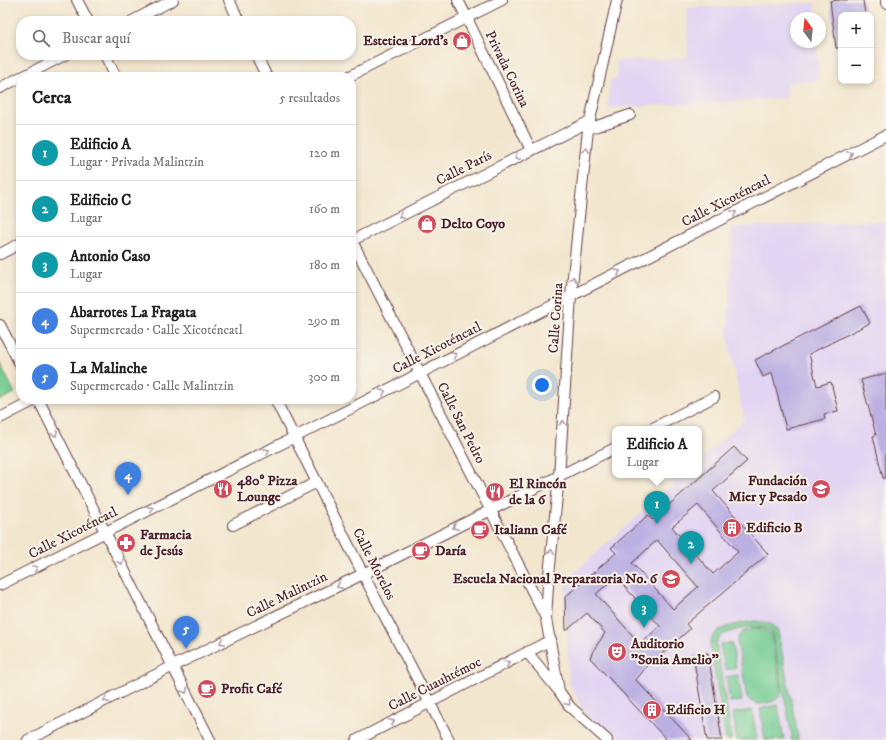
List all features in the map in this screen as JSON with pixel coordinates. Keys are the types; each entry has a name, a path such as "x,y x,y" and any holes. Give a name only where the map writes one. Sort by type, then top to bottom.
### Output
{"street":[{"path":"77,0 85,16"},
{"path":"142,16 173,0"},
{"path":"229,0 237,16"},
{"name":"Privada Corina","path":"458,0 531,150"},
{"path":"356,73 502,0"},
{"name":"Calle Corina","path":"550,640 546,619 548,585 559,476 571,296 589,125 616,0"},
{"path":"31,72 55,60"},
{"path":"108,60 114,72"},
{"path":"258,60 264,72"},
{"path":"0,88 16,80"},
{"name":"Calle París","path":"356,238 531,150 589,125 630,115"},
{"name":"Calle Xicoténcatl","path":"0,585 295,437 886,135"},
{"path":"0,254 16,246"},
{"name":"Calle San Pedro","path":"356,250 546,619"},
{"path":"0,325 16,356"},
{"path":"657,426 714,397"},
{"path":"0,418 28,404"},
{"path":"41,404 210,740"},
{"name":"Calle Morelos","path":"278,404 363,574 449,740"},
{"name":"Calle Malintzin","path":"28,740 173,666 363,574 612,450"},
{"path":"233,525 317,482"},
{"path":"550,640 559,691"},
{"name":"Calle Cuauhtémoc","path":"357,740 550,640"},
{"path":"527,652 570,707 607,740"}],"shaded area":[{"path":"815,3 816,12 790,12 790,48 817,48 818,81 787,82 787,98 608,108 610,79 617,79 617,61 688,58 687,8"},
{"path":"884,221 884,308 886,350 886,735 881,740 615,740 585,713 569,683 565,581 680,478 702,478 702,458 744,420 728,337 732,227"}],"green space":[{"path":"0,364 15,393 0,400"},
{"path":"755,621 771,624 778,632 798,740 791,740 792,736 772,634 766,628 755,627 736,630 725,634 720,637 716,644 732,740 726,740 710,645 715,634 719,631 731,626"},
{"path":"758,628 765,630 771,635 782,691 777,699 762,704 752,702 747,697 737,641 738,637 742,633"},
{"path":"732,643 736,668 725,670 720,644"},
{"path":"738,675 742,701 730,702 726,677"},
{"path":"778,705 784,740 765,740 760,709"},
{"path":"752,710 757,740 737,740 733,713"}],"building":[{"path":"863,0 865,12 838,12 838,48 836,48 830,1"},
{"path":"861,306 870,323 809,354 817,386 831,382 838,411 824,414 825,419 786,429 772,373 763,377 755,360"},
{"path":"886,373 886,478 883,478 873,436 876,435 861,380"},
{"path":"734,447 747,461 713,491 768,554 686,624 690,629 655,660 653,658 636,680 692,740 667,740 590,658 605,633 587,613 566,631 565,597 616,553 611,548 648,515 652,520 699,478 702,478 702,475","holes":["698,505 738,552 713,574 672,527","657,540 698,587 673,609 632,563","616,577 660,626 640,644 596,594"]},
{"path":"708,653 722,740 707,740 693,655"}],"place":[{"name":"Estetica Lord's","path":"462,41"},
{"name":"Delto Coyo","path":"427,224"},
{"name":"480º Pizza Lounge","path":"223,489"},
{"name":"Fundación Mier y Pesado","path":"821,489"},
{"name":"El Rincón de la 6","path":"495,492"},
{"name":"Abarrotes La Fragata","path":"128,495"},
{"name":"Edificio A","path":"657,524"},
{"name":"Edificio B","path":"732,528"},
{"name":"Italiann Café","path":"480,530"},
{"name":"Farmacia de Jesús","path":"126,543"},
{"name":"Daría","path":"421,551"},
{"name":"Edificio C","path":"691,564"},
{"name":"Escuela Nacional Preparatoria No. 6","path":"671,579"},
{"name":"Antonio Caso","path":"644,628"},
{"name":"La Malinche","path":"186,649"},
{"name":"Auditorio \"Sonia Amelio\"","path":"617,652"},
{"name":"Profit Café","path":"207,689"},
{"name":"Edificio H","path":"652,710"}]}
